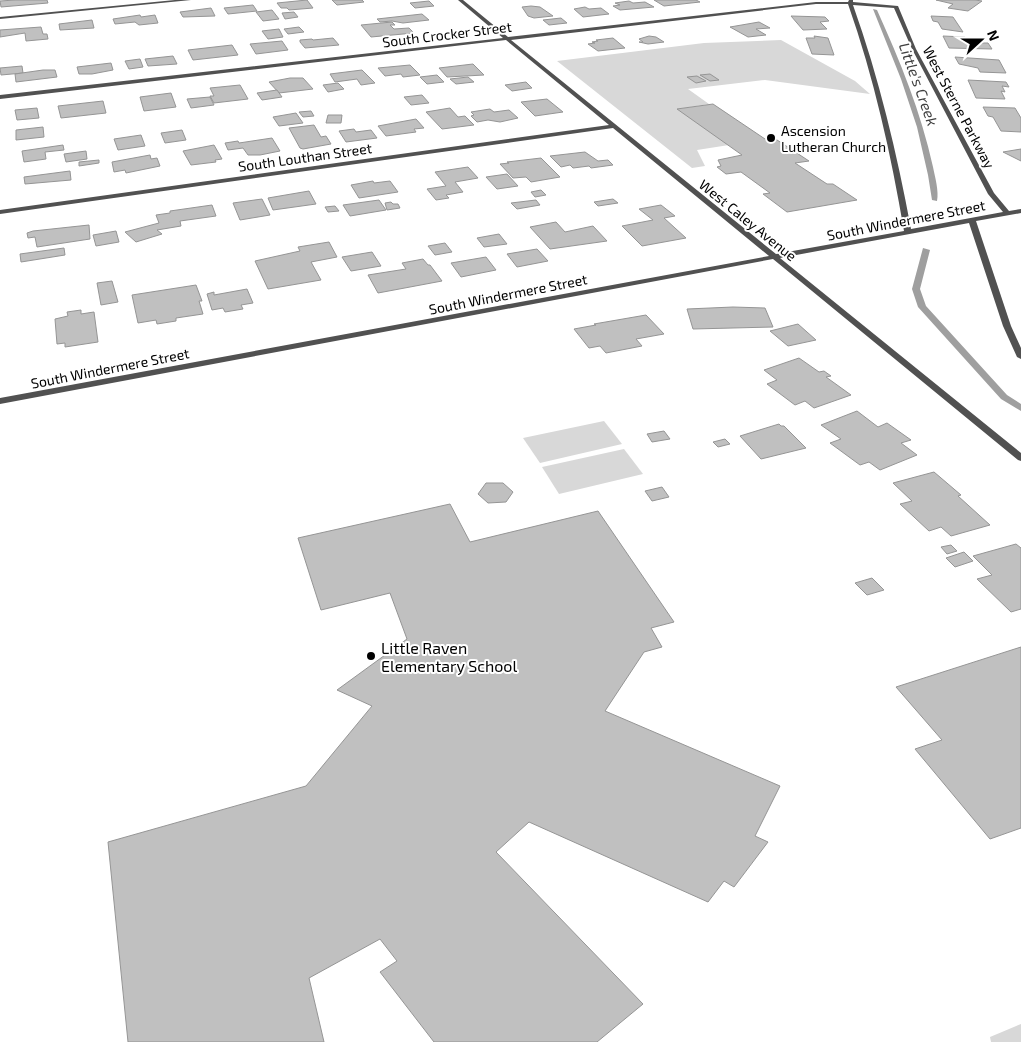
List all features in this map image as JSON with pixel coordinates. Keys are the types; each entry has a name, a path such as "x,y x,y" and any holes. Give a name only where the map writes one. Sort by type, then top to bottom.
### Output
{"street":[{"path":"0,18 189,0"},
{"name":"West Caley Avenue","path":"460,0 1021,458"},
{"path":"896,6 899,0"},
{"path":"850,1 866,47 884,110 908,232"},
{"name":"South Crocker Street","path":"0,97 816,3 850,1 896,6"},
{"name":"West Sterne Parkway","path":"896,6 914,49 990,194 1008,214"},
{"name":"South Louthan Street","path":"0,212 614,126"},
{"name":"South Windermere Street","path":"0,401 1021,211"},
{"path":"972,220 1007,326 1021,357"}],"shaded area":[{"path":"781,40 855,81 870,94 765,80 688,89 709,104 678,109 729,145 697,150 705,166 692,168 557,61 704,43"},
{"path":"604,421 622,444 540,463 523,438"},
{"path":"624,449 643,474 559,494 542,467"},
{"path":"1021,1024 1021,1042 991,1042 990,1037"}],"building":[{"path":"47,0 48,3 1,7 0,1"},
{"path":"307,0 313,8 289,10 281,8 277,3"},
{"path":"332,0 362,0 364,2 337,5"},
{"path":"654,0 696,0 700,2 664,6"},
{"path":"936,0 982,1 968,11 948,8 953,4"},
{"path":"429,1 434,6 415,8 410,3"},
{"path":"629,1 633,3 645,2 654,7 620,10 613,6 620,5 615,3"},
{"path":"253,5 257,11 228,14 224,8"},
{"path":"522,7 540,7 553,16 534,18 528,16"},
{"path":"585,7 589,9 601,8 609,14 583,17 574,9"},
{"path":"211,8 215,16 183,17 180,12"},
{"path":"272,10 279,19 263,21 256,12"},
{"path":"294,12 298,17 285,19 282,13"},
{"path":"422,14 429,20 403,23 392,21 380,22 377,19"},
{"path":"140,15 141,17 155,15 158,23 139,25 135,22 115,24 113,19"},
{"path":"791,16 825,17 829,21 820,22 827,29 803,30"},
{"path":"931,16 953,17 963,32 942,29 938,22 933,21"},
{"path":"561,18 567,23 549,25 543,20"},
{"path":"92,20 94,28 60,30 59,24"},
{"path":"392,22 395,25 390,25 394,29 409,28 414,33 371,37 361,25"},
{"path":"759,22 770,28 756,29 766,35 748,37 730,27"},
{"path":"41,27 43,34 47,34 48,39 26,41 25,33 0,37 0,30"},
{"path":"299,27 304,32 288,34 284,29"},
{"path":"279,29 283,37 268,39 262,31"},
{"path":"649,36 656,37 664,42 648,44 639,42 643,42 639,39"},
{"path":"814,36 828,38 834,55 812,54 806,38 815,38"},
{"path":"943,36 965,37 969,43 988,43 992,49 949,48"},
{"path":"333,38 339,45 305,48 300,42 300,40"},
{"path":"613,38 625,48 598,51 588,44 598,41 596,40"},
{"path":"282,41 288,50 256,54 250,44"},
{"path":"232,45 238,55 193,60 188,50"},
{"path":"173,56 177,64 148,66 145,59"},
{"path":"955,57 999,60 1006,73 980,72 978,68 959,64"},
{"path":"140,59 143,67 129,69 125,61"},
{"path":"111,63 113,70 92,74 79,74 77,67"},
{"path":"473,64 484,75 447,77 439,68"},
{"path":"410,65 420,75 403,77 401,74 385,76 378,68"},
{"path":"22,66 23,73 1,75 0,68"},
{"path":"55,70 57,77 16,82 15,74"},
{"path":"362,70 375,83 361,85 357,79 335,82 330,74"},
{"path":"710,74 719,80 710,81 700,75"},
{"path":"437,75 444,82 427,84 420,77"},
{"path":"697,76 706,81 696,83 687,77"},
{"path":"468,77 474,82 456,84 450,79"},
{"path":"290,78 303,78 313,89 279,93 269,82"},
{"path":"968,80 1006,82 1009,87 1002,86 1005,92 1001,91 1005,99 976,98"},
{"path":"526,82 532,88 512,91 505,85"},
{"path":"338,83 344,89 328,92 323,85"},
{"path":"240,85 248,99 214,103 210,96 214,96 210,88"},
{"path":"277,90 282,97 262,100 257,93"},
{"path":"171,93 176,107 144,111 140,97"},
{"path":"422,95 429,103 411,105 404,97"},
{"path":"210,97 214,105 191,108 187,99"},
{"path":"547,99 563,112 535,116 521,102"},
{"path":"103,101 106,113 61,118 58,106"},
{"path":"713,104 765,139 774,138 809,161 795,163 827,184 833,184 857,200 787,212 763,194 770,193 741,172 726,174 717,167 721,166 718,160 742,155 677,109"},
{"path":"983,107 1015,108 1021,118 1021,132 1001,131 993,117 988,116"},
{"path":"37,108 39,118 17,120 15,110"},
{"path":"450,108 458,117 465,116 474,125 442,129 426,112"},
{"path":"490,109 494,112 509,110 518,118 500,122 488,120 477,122 471,116 474,115 471,112"},
{"path":"311,111 314,116 303,117 299,112"},
{"path":"296,113 303,123 279,126 273,117"},
{"path":"328,115 342,115 341,123 326,123"},
{"path":"416,119 424,128 414,129 416,132 386,136 378,126"},
{"path":"314,125 321,137 326,136 331,144 300,148 289,128"},
{"path":"43,127 44,137 16,140 16,130"},
{"path":"354,129 356,132 371,130 377,138 346,142 339,131"},
{"path":"182,130 186,140 165,143 161,133"},
{"path":"141,135 145,146 118,150 114,139"},
{"path":"272,138 280,151 260,155 248,155 243,148 228,150 225,143 238,141 239,143"},
{"path":"63,145 64,150 45,152 46,159 24,162 22,151"},
{"path":"214,145 222,159 215,160 216,162 191,165 183,151"},
{"path":"1021,149 1021,161 1003,152"},
{"path":"86,151 87,159 66,162 64,154"},
{"path":"585,152 598,161 608,160 613,165 591,168 589,166 573,168 570,165 561,167 550,156"},
{"path":"150,155 151,159 157,158 160,166 126,173 125,170 114,172 112,162"},
{"path":"541,158 560,177 531,182 526,177 513,178 500,164 509,163 507,162"},
{"path":"99,160 99,163 79,166 79,162"},
{"path":"468,167 478,178 455,182 463,192 446,195 449,198 436,200 427,189 446,186 435,172"},
{"path":"70,171 71,180 25,184 24,177"},
{"path":"507,174 518,186 497,189 486,177"},
{"path":"373,181 374,183 390,181 398,192 359,198 351,185"},
{"path":"541,190 546,195 535,197 531,192"},
{"path":"309,191 316,204 273,210 268,198"},
{"path":"262,199 270,215 240,220 233,203"},
{"path":"613,199 618,203 598,206 594,202"},
{"path":"379,200 386,210 350,216 343,205"},
{"path":"536,200 540,205 517,209 511,203"},
{"path":"385,203 398,204 400,208 387,210"},
{"path":"212,205 216,216 180,221 181,226 157,230 162,234 136,242 125,232 159,223 156,215"},
{"path":"661,205 675,216 664,218 686,238 642,246 622,226 653,220 639,209"},
{"path":"335,206 339,211 328,212 325,207"},
{"path":"556,222 565,232 593,226 607,241 550,249 530,227"},
{"path":"89,225 90,239 37,247 35,237 28,238 27,233 33,231"},
{"path":"116,231 119,242 96,246 93,235"},
{"path":"499,234 507,244 484,247 477,238"},
{"path":"329,242 337,257 311,262 321,280 268,289 255,261 300,251 298,247"},
{"path":"445,243 452,252 435,255 428,246"},
{"path":"64,248 65,255 21,262 20,254"},
{"path":"537,249 548,261 517,267 507,254"},
{"path":"372,252 381,266 351,271 342,257"},
{"path":"486,257 496,270 461,277 451,263"},
{"path":"423,259 442,281 378,293 368,275 406,269 402,263"},
{"path":"112,281 118,302 101,305 97,283"},
{"path":"196,285 202,301 199,301 203,314 176,318 176,321 157,324 156,320 138,323 132,295"},
{"path":"247,289 253,303 241,305 243,309 225,312 223,308 212,310 207,294 214,292 214,295"},
{"path":"765,308 773,327 693,329 687,309"},
{"path":"81,310 81,314 94,312 98,342 65,347 65,343 57,344 55,319 68,316 67,312"},
{"path":"646,315 664,334 636,339 642,346 606,353 600,346 589,348 574,329 596,325 594,324"},
{"path":"798,324 816,340 788,346 770,331"},
{"path":"799,358 819,372 824,371 831,376 826,377 851,395 814,408 805,401 795,405 767,384 777,380 764,370"},
{"path":"857,411 878,427 887,423 911,440 901,443 917,455 880,470 869,462 860,465 830,443 841,439 821,425"},
{"path":"779,424 784,426 806,448 761,459 740,436"},
{"path":"664,431 670,439 652,442 647,434"},
{"path":"725,439 730,444 718,447 713,442"},
{"path":"934,472 961,495 958,496 990,525 951,536 941,527 929,531 900,504 912,501 893,483"},
{"path":"486,483 503,483 513,492 506,502 488,503 478,494"},
{"path":"662,487 669,497 652,501 645,491"},
{"path":"450,504 470,542 598,511 674,622 651,628 662,647 644,652 605,711 780,786 755,836 768,842 734,887 724,881 708,902 529,822 496,852 643,1004 597,1042 434,1042 380,972 397,961 380,939 309,978 324,1042 128,1042 108,842 306,786 372,706 337,690 407,639 390,593 321,610 298,538"},
{"path":"1016,544 1021,548 1021,609 1011,612 977,579 992,575 973,556"},
{"path":"951,545 957,551 947,554 941,547"},
{"path":"964,552 973,561 955,567 946,558"},
{"path":"872,578 884,590 867,595 855,583"},
{"path":"1021,647 1021,828 990,839 915,749 942,740 896,687"}],"waterway":[{"name":"Little's Creek","path":"875,10 904,79 920,127 932,175 935,200"},
{"name":"Little's Creek","path":"926,250 916,289 922,307 1004,397 1021,408"}],"place":[{"name":"Ascension Lutheran Church","path":"771,138"},
{"name":"Little Raven Elementary School","path":"371,656"}]}
